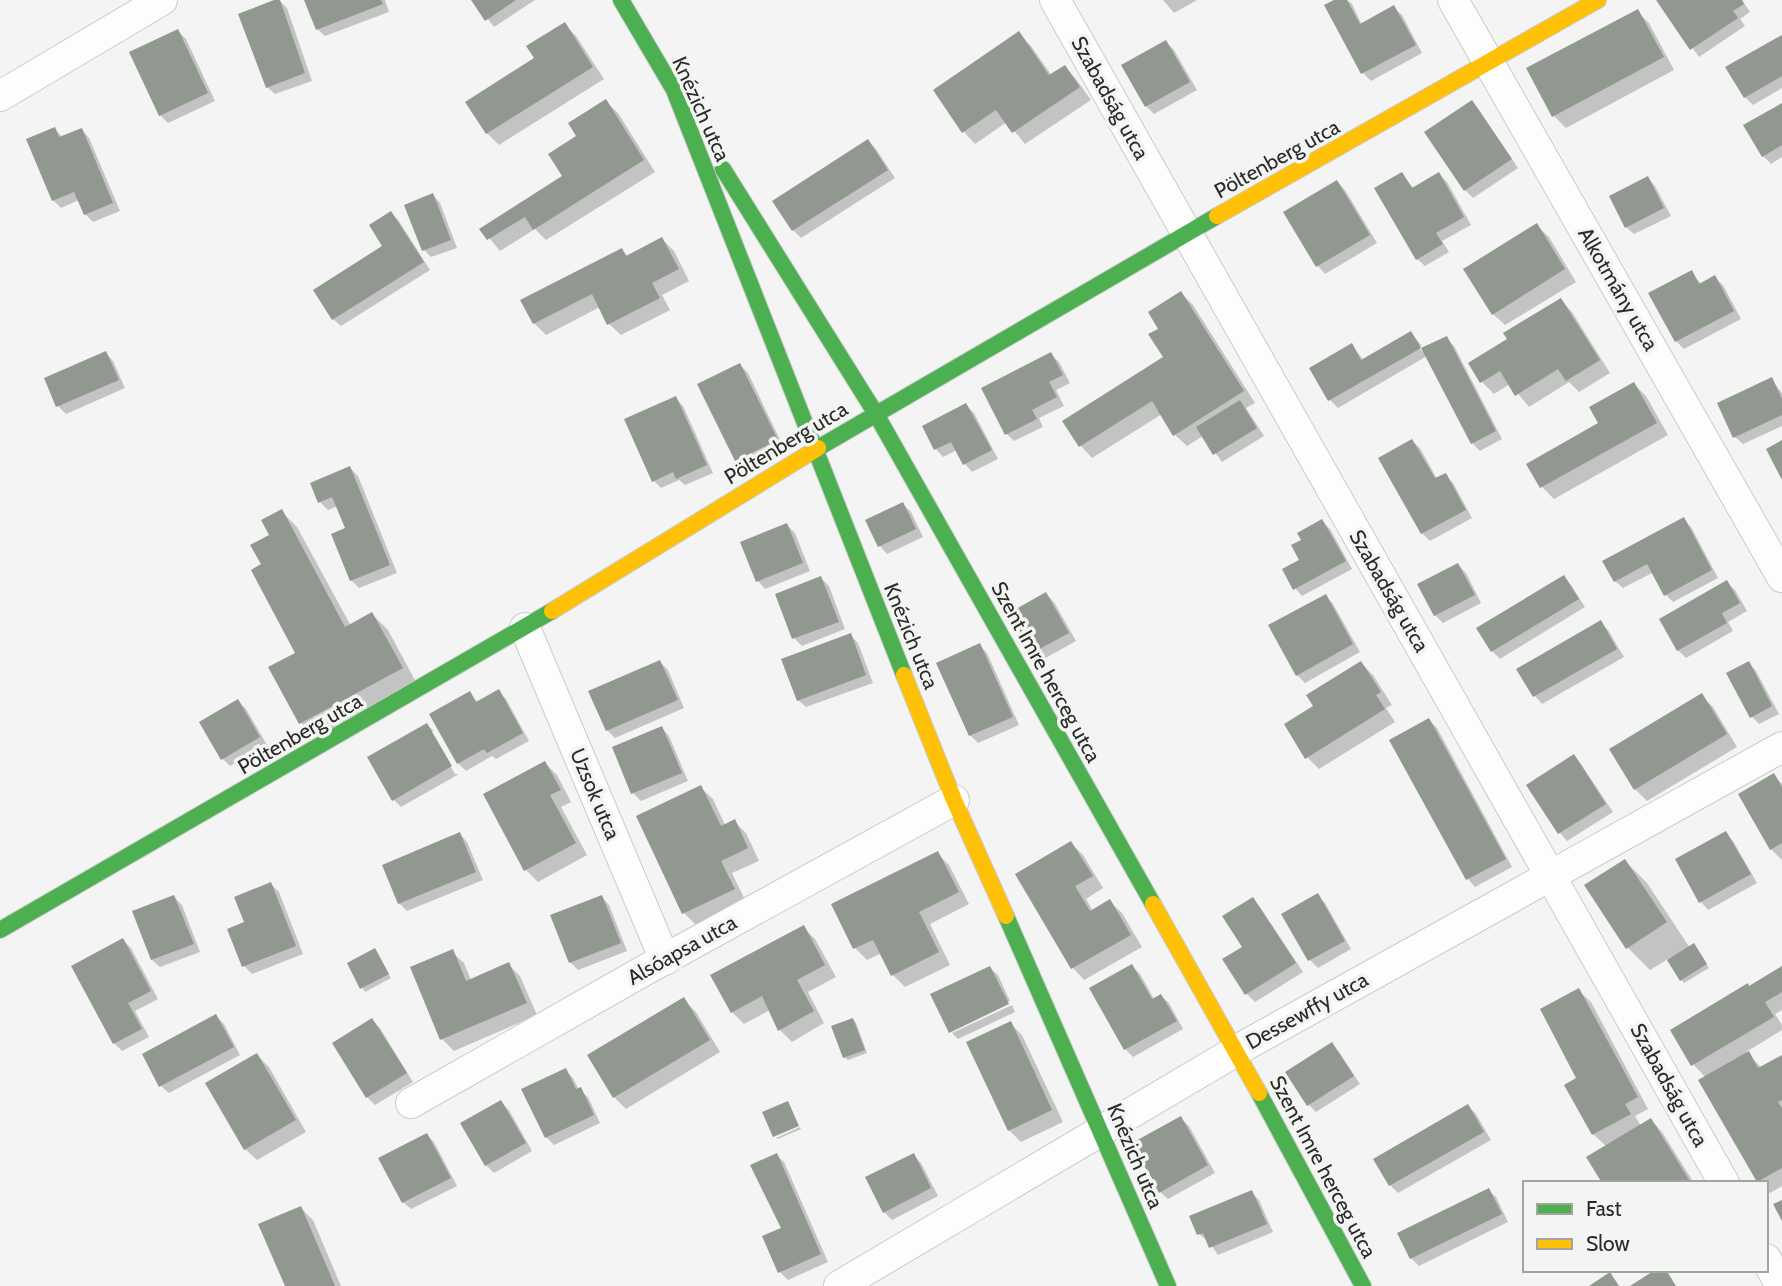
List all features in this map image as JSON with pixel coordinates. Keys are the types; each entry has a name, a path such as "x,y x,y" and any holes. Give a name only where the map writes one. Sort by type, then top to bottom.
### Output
{"street":[{"path":"0,96 162,0"},
{"name":"Knézich utca","path":"621,0 674,90 814,452 954,800 1168,1286"},
{"name":"Szabadság utca","path":"1055,0 1723,1181"},
{"name":"Alkotmány utca","path":"1453,0 1782,577"},
{"name":"Pöltenberg utca","path":"0,930 525,628 876,414 1598,0"},
{"name":"Szent Imre herceg utca","path":"674,90 876,414 1236,1051 1363,1286"},
{"name":"Uzsok utca","path":"525,628 665,960"},
{"name":"Dessewffy utca","path":"839,1286 1236,1051 1782,747"},
{"name":"Alsóapsa utca","path":"411,1103 954,800"},
{"path":"1768,1263 1781,1286"}],"building":[{"path":"280,0 305,73 266,88 238,14"},
{"path":"304,0 381,0 383,4 316,30"},
{"path":"471,0 516,0 485,21"},
{"path":"1334,0 1347,0 1360,24 1394,5 1416,45 1361,74 1324,5"},
{"path":"1656,0 1742,0 1744,4 1733,11 1738,18 1690,50"},
{"path":"1638,9 1664,57 1552,117 1526,68"},
{"path":"565,22 593,67 486,134 465,102 534,58 526,46"},
{"path":"178,29 208,93 159,116 129,52"},
{"path":"1019,31 1049,75 1065,65 1080,87 1012,133 996,110 962,133 933,90"},
{"path":"1782,35 1782,76 1744,98 1725,67"},
{"path":"1166,40 1190,82 1145,107 1121,65"},
{"path":"606,99 644,160 533,230 525,217 487,240 479,229 562,176 548,154 576,136 568,123"},
{"path":"1472,100 1512,159 1464,191 1424,132"},
{"path":"1782,103 1782,145 1762,157 1743,125"},
{"path":"55,127 59,137 82,128 113,203 84,215 74,192 52,201 26,139"},
{"path":"868,139 888,170 792,231 772,201"},
{"path":"1402,172 1412,188 1439,172 1464,217 1436,233 1443,244 1416,260 1374,188"},
{"path":"1648,176 1664,208 1625,228 1609,196"},
{"path":"1337,180 1370,235 1316,267 1283,212"},
{"path":"433,193 451,240 422,251 404,205"},
{"path":"391,211 424,262 332,320 313,290 382,246 369,225"},
{"path":"1537,223 1565,269 1492,315 1463,269"},
{"path":"662,237 679,269 652,283 660,298 607,325 592,294 533,324 520,300 622,248 626,256"},
{"path":"1692,270 1699,284 1715,275 1734,311 1675,342 1648,293"},
{"path":"1181,291 1244,391 1173,436 1152,401 1079,447 1062,421 1163,357 1148,334 1158,329 1148,312"},
{"path":"1561,298 1600,360 1566,381 1558,369 1515,396 1500,371 1480,383 1468,363 1507,339 1503,333"},
{"path":"1411,331 1421,348 1328,401 1309,368 1352,343 1361,360"},
{"path":"1447,336 1496,431 1471,444 1421,348"},
{"path":"106,351 119,380 56,407 44,378"},
{"path":"1051,352 1063,375 1049,382 1057,397 1032,410 1037,419 1005,435 981,388"},
{"path":"740,363 778,440 735,461 697,384"},
{"path":"1772,377 1782,399 1782,415 1733,438 1717,403"},
{"path":"1634,382 1657,423 1540,488 1526,464 1598,423 1589,407"},
{"path":"676,396 707,465 676,479 673,472 652,482 624,419"},
{"path":"1240,400 1257,428 1213,455 1196,427"},
{"path":"966,403 992,450 963,465 951,442 934,450 922,426"},
{"path":"1412,439 1435,478 1446,473 1466,510 1421,534 1378,458"},
{"path":"1782,440 1782,480 1766,449"},
{"path":"350,466 390,565 350,581 331,534 345,528 332,497 318,503 310,483"},
{"path":"903,502 916,529 878,547 865,520"},
{"path":"282,509 345,627 372,612 403,668 299,724 268,667 295,653 251,570 261,564 250,545 269,535 261,520"},
{"path":"1684,517 1712,570 1664,596 1647,564 1614,582 1602,561"},
{"path":"1322,519 1346,561 1293,590 1282,569 1299,560 1291,545 1301,540 1297,533"},
{"path":"787,523 803,563 756,582 740,542"},
{"path":"1458,563 1475,595 1434,616 1417,584"},
{"path":"1564,575 1579,599 1491,652 1476,628"},
{"path":"821,576 839,622 792,639 775,594"},
{"path":"1727,580 1740,603 1722,613 1727,623 1677,651 1659,619"},
{"path":"1046,592 1069,633 1030,654 1007,614"},
{"path":"1326,594 1353,644 1296,676 1268,625"},
{"path":"1601,620 1617,649 1533,697 1516,669"},
{"path":"851,633 866,675 797,701 781,659"},
{"path":"980,643 1013,717 969,736 936,663"},
{"path":"660,660 678,700 606,731 588,691"},
{"path":"1361,661 1381,692 1376,695 1385,709 1305,759 1284,724 1313,706 1306,695"},
{"path":"1749,661 1772,706 1750,718 1726,673"},
{"path":"499,689 523,733 487,753 484,749 457,764 429,714 470,691 476,702"},
{"path":"1702,693 1727,734 1634,790 1609,749"},
{"path":"238,699 260,737 221,760 199,722"},
{"path":"1429,718 1506,859 1466,880 1389,740"},
{"path":"427,723 452,766 392,801 367,757"},
{"path":"662,726 682,773 631,794 612,747"},
{"path":"1574,754 1606,804 1558,834 1526,785"},
{"path":"545,761 561,790 550,795 576,843 524,871 483,794"},
{"path":"1774,773 1782,787 1782,843 1770,850 1738,794"},
{"path":"701,785 721,826 735,819 748,848 721,861 735,889 682,914 636,816"},
{"path":"1726,831 1751,874 1699,903 1675,859"},
{"path":"460,832 476,872 398,904 382,865"},
{"path":"1071,841 1093,876 1075,886 1090,911 1110,899 1131,935 1071,969 1015,874"},
{"path":"938,851 959,892 919,912 939,952 891,976 873,940 853,949 831,904"},
{"path":"1625,859 1667,922 1626,949 1584,885"},
{"path":"271,882 296,946 242,967 227,929 244,922 234,897"},
{"path":"1318,893 1345,941 1308,961 1281,914"},
{"path":"174,895 194,944 151,960 132,911"},
{"path":"602,895 621,943 569,963 550,915"},
{"path":"1253,897 1296,963 1245,995 1222,959 1242,947 1222,916"},
{"path":"804,925 825,965 797,980 814,1011 778,1031 762,996 731,1013 710,975"},
{"path":"123,938 151,991 128,1003 142,1029 113,1044 71,966"},
{"path":"1694,943 1707,964 1680,981 1667,960"},
{"path":"375,948 389,974 360,989 347,963"},
{"path":"453,949 466,981 509,962 527,1003 440,1040 410,967"},
{"path":"1132,964 1152,999 1161,994 1177,1021 1124,1050 1089,988"},
{"path":"990,966 1009,1004 949,1033 930,994"},
{"path":"1782,966 1782,992 1765,1002 1774,1017 1691,1066 1670,1030 1748,983 1749,986"},
{"path":"1579,988 1638,1097 1625,1104 1631,1114 1592,1135 1564,1085 1576,1078 1540,1009"},
{"path":"684,997 710,1040 613,1098 587,1055"},
{"path":"216,1014 234,1047 159,1087 142,1054"},
{"path":"372,1018 407,1073 366,1098 332,1043"},
{"path":"853,1018 865,1050 843,1058 831,1026"},
{"path":"1011,1021 1052,1110 1008,1131 966,1042"},
{"path":"1332,1042 1354,1076 1307,1106 1285,1072"},
{"path":"1749,1051 1758,1068 1782,1055 1782,1100 1778,1102 1782,1108 1782,1168 1756,1181 1698,1080"},
{"path":"257,1053 296,1120 244,1150 205,1083"},
{"path":"566,1068 576,1089 581,1087 594,1115 545,1138 521,1089"},
{"path":"501,1100 526,1143 485,1166 460,1123"},
{"path":"788,1101 799,1126 773,1137 762,1112"},
{"path":"1468,1104 1484,1132 1389,1186 1373,1159"},
{"path":"1181,1116 1208,1165 1159,1193 1132,1143"},
{"path":"1651,1118 1690,1181 1601,1181 1586,1157"},
{"path":"427,1133 451,1178 402,1203 378,1158"},
{"path":"777,1153 821,1254 778,1273 762,1236 781,1228 750,1165"},
{"path":"914,1153 931,1188 883,1213 865,1177"},
{"path":"1489,1188 1502,1214 1410,1259 1397,1233"},
{"path":"1252,1190 1267,1224 1209,1248 1203,1233 1197,1235 1189,1216"},
{"path":"1782,1200 1782,1221 1773,1204"},
{"path":"301,1206 335,1286 285,1286 258,1224"},
{"path":"1610,1272 1619,1286 1589,1286"},
{"path":"1652,1272 1667,1272 1676,1286 1630,1286"}],"traffic: fast":[{"path":"621,0 674,90 904,675"},
{"path":"723,169 876,414 1153,904"},
{"path":"818,448 1217,216"},
{"path":"0,930 552,611"},
{"path":"1006,916 1168,1286"},
{"path":"1259,1093 1363,1286"}],"traffic: slow":[{"path":"1217,216 1598,0"},
{"path":"552,611 818,448"},
{"path":"904,675 954,800 1006,916"},
{"path":"1153,904 1259,1093"}]}
